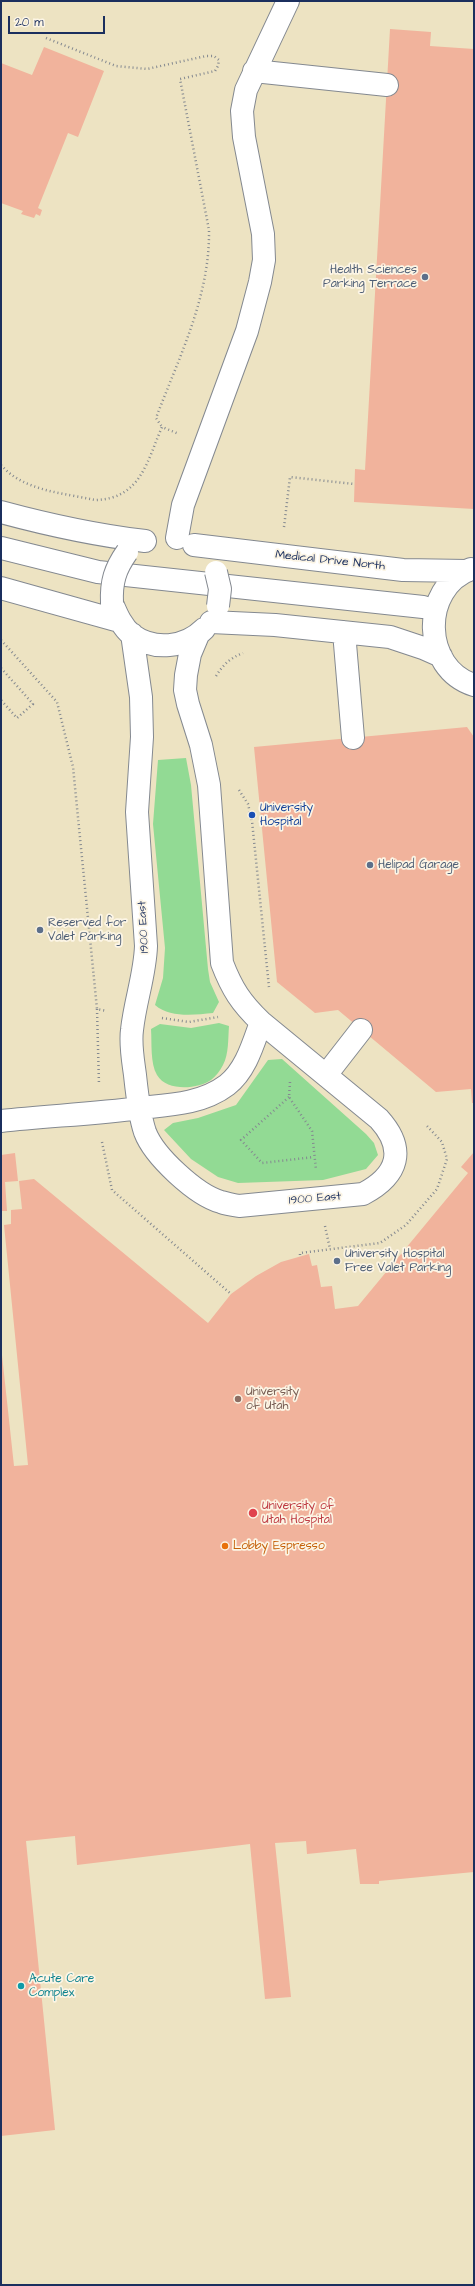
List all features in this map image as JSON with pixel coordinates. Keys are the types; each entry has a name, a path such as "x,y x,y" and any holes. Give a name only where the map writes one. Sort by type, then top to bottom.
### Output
{"street":[{"path":"185,542 183,505 247,331 260,282 264,260 263,234 242,124 246,90 288,1"},
{"path":"254,71 387,85"},
{"path":"1,512 56,527 99,535 136,546"},
{"path":"1,588 121,619 147,643 165,646 183,643 209,621 220,589 216,572 207,556 185,542 161,537 136,546 116,567 111,585 121,619"},
{"name":"Medical Drive North","path":"185,542 403,570 470,570"},
{"path":"1,548 98,572 423,607"},
{"path":"470,570 455,579 445,589 434,615 435,643 441,656 453,673 474,685"},
{"name":"1900 East","path":"121,619 141,697 142,737 137,812 146,946 145,962 135,1006 132,1031 139,1108 145,1132 156,1153 200,1192 220,1202 239,1206 363,1194 378,1187 387,1176 395,1161 396,1145 390,1132 379,1119 261,1022 243,1005 231,987 222,963 209,785 201,745 188,704 186,690 186,675 190,654 209,621"},
{"path":"209,621 275,625 390,636 441,656"},
{"path":"344,632 353,738"},
{"path":"1,1120 139,1108 187,1102 210,1095 227,1084 240,1070 250,1053 261,1022"},
{"path":"326,1075 361,1030"}],"path":[{"path":"46,38 116,66 147,69 206,56 214,56 219,60 215,71 180,79 209,230 209,253 199,307 156,418 162,427 184,436"},
{"path":"1,465 12,475 30,485 95,500 115,498 133,487 140,478 162,427"},
{"path":"284,534 290,477 354,484"},
{"path":"1,640 57,702 73,767 96,1009 99,1085"},
{"path":"214,681 222,666 232,658 248,651"},
{"path":"1,668 33,704 17,718 1,700"},
{"path":"237,787 243,795 250,812 267,980 271,992"},
{"path":"96,1009 113,1012"},
{"path":"155,1017 189,1022 220,1016"},
{"path":"290,1075 289,1097 312,1131 317,1175"},
{"path":"289,1097 241,1140 262,1163 314,1157"},
{"path":"102,1142 112,1190 231,1294"}],"green space":[{"path":"186,758 191,785 208,969 210,982 219,1002 213,1013 182,1015 168,1012 155,1005 163,978 165,948 153,824 158,760"},
{"path":"219,1023 229,1026 228,1046 225,1061 215,1077 205,1083 191,1087 183,1087 168,1084 157,1075 153,1065 151,1029 160,1024 191,1028"},
{"path":"282,1059 366,1134 374,1143 378,1155 366,1169 323,1180 238,1183 218,1177 191,1159 164,1130 173,1123 198,1118 236,1105 268,1060"}],"building":[{"name":"Health Sciences Parking Terrace","path":"390,29 431,32 430,46 474,49 474,509 354,502 355,469 365,470"},
{"path":"44,47 104,71 78,137 68,133 38,208 42,210 40,216 36,214 34,218 21,214 23,211 1,203 1,63 32,75"},
{"name":"Helipad Garage","path":"467,727 474,737 474,1103 472,1103 471,1089 436,1092 338,1010 315,1013 277,982 254,747"},
{"name":"University of Utah Hospital","path":"474,1152 474,1872 379,1881 379,1884 360,1884 356,1849 307,1854 306,1841 275,1843 291,1997 265,1999 250,1844 77,1865 75,1836 26,1841 55,2130 1,2136 1,1346 14,1466 28,1465 4,1225 11,1224 11,1210 22,1209 19,1181 34,1179 208,1323 231,1294 256,1276 281,1262 309,1254 312,1266 317,1265 321,1287 332,1286 335,1309 358,1306 468,1173 461,1167"},
{"path":"15,1153 18,1181 5,1182 7,1211 1,1211 1,1155"}],"place":[{"name":"Health Sciences Parking Terrace","path":"425,277"},
{"name":"University Hospital","path":"252,815"},
{"name":"Helipad Garage","path":"370,865"},
{"name":"Reserved for Valet Parking","path":"40,930"},
{"name":"University Hospital Free Valet Parking","path":"337,1261"},
{"name":"University of Utah","path":"238,1399"},
{"name":"University of Utah Hospital","path":"253,1513"},
{"name":"Lobby Espresso","path":"225,1546"},
{"name":"Acute Care Complex","path":"21,1986"}]}
